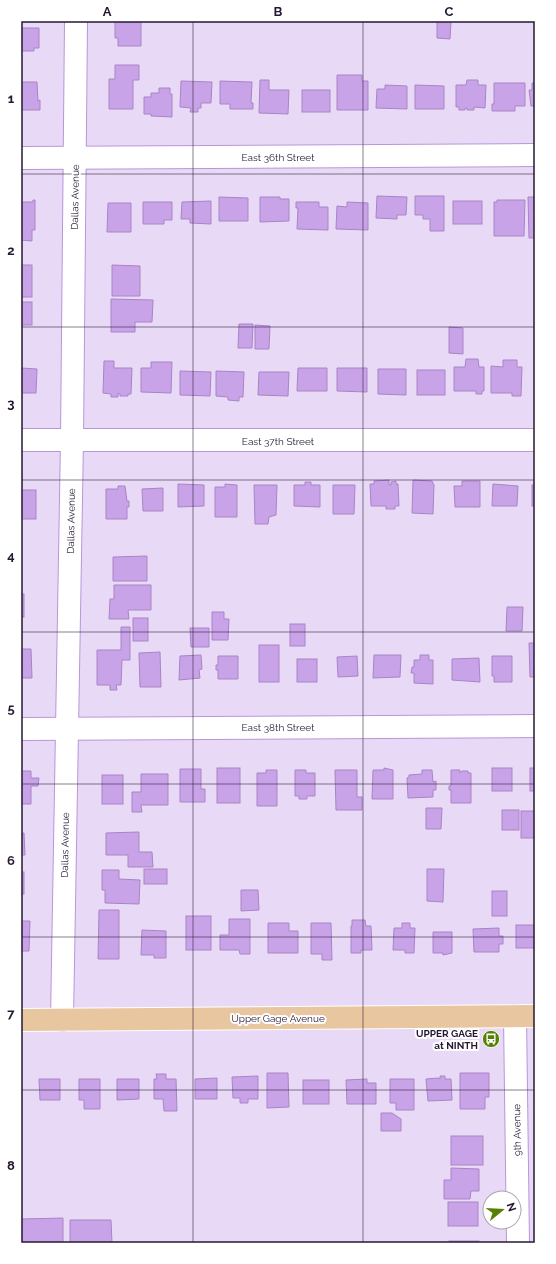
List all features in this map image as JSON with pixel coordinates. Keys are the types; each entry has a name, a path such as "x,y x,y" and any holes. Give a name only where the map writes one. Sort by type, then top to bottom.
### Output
{"main road":[{"name":"Upper Gage Avenue","path":"21,1020 525,1016"}],"street":[{"name":"Dallas Avenue","path":"62,1020 76,158 76,21"},
{"name":"East 36th Street","path":"21,158 535,155"},
{"name":"East 37th Street","path":"21,440 535,440"},
{"name":"East 38th Street","path":"21,729 535,726"},
{"name":"9th Avenue","path":"518,1243 525,1016"}],"building":[{"path":"115,21 141,21 141,46 118,46 118,38 115,38"},
{"path":"437,21 451,21 450,39 437,38"},
{"path":"21,28 39,28 39,48 34,48 34,51 21,51"},
{"path":"115,65 139,65 139,80 133,80 133,109 109,109 109,79 115,79"},
{"path":"337,75 362,75 362,81 368,81 368,110 337,110"},
{"path":"260,80 269,80 269,90 289,90 288,114 259,113"},
{"path":"467,80 478,80 478,85 486,85 485,108 474,107 474,110 467,110 467,108 465,108 465,110 459,110 459,107 456,107 456,85 466,85"},
{"path":"181,81 212,82 211,103 201,103 201,108 198,108 198,112 190,112 191,108 180,107"},
{"path":"220,81 252,82 251,103 253,103 253,109 230,109 230,104 220,104"},
{"path":"21,82 37,82 40,110 21,110"},
{"path":"494,83 525,83 525,106 515,106 515,111 492,111 492,104 494,104"},
{"path":"532,83 535,83 535,106 531,106 529,90 532,90"},
{"path":"385,85 407,86 407,109 376,108 377,89 385,89"},
{"path":"415,85 444,86 444,109 415,109"},
{"path":"159,88 170,88 170,94 172,94 172,117 151,116 151,114 144,114 144,97 151,97 151,93 159,93"},
{"path":"302,90 330,90 330,112 302,112"},
{"path":"377,196 407,197 406,215 397,215 397,219 376,218"},
{"path":"415,196 444,196 444,231 430,231 430,219 423,219 423,215 415,215"},
{"path":"219,197 248,198 248,221 219,221"},
{"path":"260,197 280,197 280,199 289,199 289,221 260,222"},
{"path":"528,197 535,197 535,238 529,238"},
{"path":"33,200 35,200 35,230 32,230 32,241 21,240 21,202 33,202"},
{"path":"497,200 525,200 524,236 494,236 494,202 497,202"},
{"path":"211,201 211,224 190,223 190,219 181,219 182,202"},
{"path":"453,201 482,201 482,224 453,224"},
{"path":"143,202 172,202 172,220 164,220 164,224 143,224"},
{"path":"296,202 319,202 319,207 328,207 328,230 297,229 298,208 296,208"},
{"path":"347,202 368,203 368,230 336,229 337,206 347,207"},
{"path":"108,203 131,203 131,232 107,232"},
{"path":"21,265 32,265 32,297 21,297"},
{"path":"112,265 140,266 140,296 112,296"},
{"path":"111,299 153,300 152,322 135,322 135,332 111,332"},
{"path":"21,302 32,302 32,325 21,325"},
{"path":"239,324 253,324 252,348 238,348"},
{"path":"255,325 270,326 269,349 255,349"},
{"path":"449,327 463,328 463,354 449,353"},
{"path":"466,359 478,359 479,367 484,367 484,391 482,391 482,394 476,394 476,391 454,391 454,367 465,367"},
{"path":"503,360 517,360 517,367 522,367 521,396 512,396 512,393 491,393 491,366 503,367"},
{"path":"104,361 114,361 114,368 132,368 131,394 128,394 128,396 120,396 118,393 118,397 111,397 111,394 103,393"},
{"path":"151,362 172,362 171,393 141,392 141,368 151,368"},
{"path":"21,368 37,369 36,393 21,393"},
{"path":"298,368 327,368 327,391 297,391"},
{"path":"337,368 367,368 367,392 337,391"},
{"path":"378,369 406,369 406,395 378,394"},
{"path":"417,370 445,370 445,395 417,395"},
{"path":"180,371 211,372 210,396 180,395"},
{"path":"216,371 244,372 243,397 239,397 239,401 228,400 228,397 216,396"},
{"path":"259,372 289,372 288,396 258,395"},
{"path":"389,480 389,485 391,485 391,482 396,481 396,484 398,484 399,506 395,506 395,509 386,509 386,506 371,506 370,484 374,484 374,481"},
{"path":"413,480 432,481 434,485 433,514 412,513"},
{"path":"462,481 480,481 480,507 455,507 454,486 462,486"},
{"path":"305,482 311,482 311,485 320,485 320,507 294,506 294,485 305,485"},
{"path":"178,484 204,485 204,506 178,507"},
{"path":"225,484 237,485 237,517 215,517 215,487 225,487"},
{"path":"493,484 518,486 517,506 492,506"},
{"path":"254,485 277,485 276,515 269,517 268,524 255,524"},
{"path":"333,485 355,485 354,514 333,514"},
{"path":"532,485 535,485 535,506 532,506"},
{"path":"118,486 125,486 127,501 129,501 129,507 127,507 127,519 106,519 106,489 118,489"},
{"path":"163,488 163,511 143,511 142,489"},
{"path":"21,490 36,490 36,519 21,519"},
{"path":"147,556 147,581 113,581 113,557"},
{"path":"114,585 151,585 151,610 128,610 129,619 109,619 110,599 114,599"},
{"path":"21,594 24,594 24,617 21,617"},
{"path":"507,607 523,607 522,631 506,631"},
{"path":"212,612 224,612 224,619 229,619 228,640 212,640"},
{"path":"133,618 148,618 148,641 133,641"},
{"path":"290,624 305,624 305,646 290,646"},
{"path":"121,627 130,627 130,660 122,660 121,685 116,685 117,690 110,690 110,685 97,685 97,650 121,650"},
{"path":"190,628 209,628 209,647 191,647"},
{"path":"529,643 535,643 535,677 530,677"},
{"path":"259,645 279,645 279,682 259,682"},
{"path":"21,649 31,649 32,678 21,678"},
{"path":"160,652 161,687 140,687 139,653"},
{"path":"201,655 202,669 199,670 200,678 179,680 180,656"},
{"path":"374,655 401,655 400,677 373,678"},
{"path":"420,655 429,655 429,660 433,660 433,684 414,683 414,673 411,673 412,667 414,667 414,660 420,660"},
{"path":"218,656 238,656 238,679 218,679 218,670 216,670 216,665 218,665"},
{"path":"357,656 358,676 338,677 337,657"},
{"path":"492,656 512,656 512,682 494,682 494,676 492,676"},
{"path":"479,658 480,682 452,680 452,659"},
{"path":"297,659 317,659 317,682 297,682"},
{"path":"217,768 240,768 240,803 217,803"},
{"path":"384,768 393,770 393,799 372,799 373,770 384,770"},
{"path":"492,768 512,768 512,791 492,791"},
{"path":"530,768 535,768 535,791 530,791"},
{"path":"180,769 201,769 201,789 205,789 205,802 180,802"},
{"path":"266,770 277,770 277,806 257,806 257,773 266,773"},
{"path":"295,770 306,770 306,773 315,773 315,796 307,796 307,799 299,799 299,796 295,796"},
{"path":"335,770 357,770 357,797 362,797 362,810 336,810"},
{"path":"422,770 432,770 433,782 436,781 436,790 433,790 433,797 408,798 407,778 409,775 422,774"},
{"path":"451,770 460,770 460,773 462,771 468,771 468,773 471,773 471,803 451,803 451,790 449,790 449,786 451,786"},
{"path":"21,771 31,771 31,778 39,778 38,786 31,786 31,804 21,804"},
{"path":"141,774 168,774 168,805 141,805 142,812 132,812 132,792 141,792"},
{"path":"102,775 123,775 123,804 102,804"},
{"path":"426,808 442,808 441,829 426,829"},
{"path":"502,810 519,810 519,830 502,830"},
{"path":"521,811 535,811 535,838 521,838"},
{"path":"139,832 139,852 152,852 153,867 128,867 128,855 106,855 106,833"},
{"path":"21,833 24,833 25,855 21,855"},
{"path":"144,869 167,869 167,884 144,884"},
{"path":"427,869 444,869 443,902 427,901"},
{"path":"102,870 119,870 119,879 140,880 139,904 105,903 105,890 102,890"},
{"path":"21,872 24,872 24,894 21,894"},
{"path":"241,890 258,890 259,910 241,911"},
{"path":"492,891 507,891 507,916 492,916"},
{"path":"99,910 119,910 119,959 98,959"},
{"path":"186,916 211,916 211,950 186,950"},
{"path":"229,919 250,919 250,954 240,954 239,950 220,950 220,935 229,935"},
{"path":"352,920 365,920 366,926 371,926 372,950 361,950 361,953 351,953"},
{"path":"21,921 30,921 29,951 21,951"},
{"path":"268,923 289,923 289,931 298,931 298,953 268,953"},
{"path":"311,923 331,923 332,960 322,960 322,954 311,954"},
{"path":"402,923 410,923 410,928 415,928 414,953 405,953 405,950 393,950 394,928 402,928"},
{"path":"516,925 535,925 535,948 516,948"},
{"path":"499,928 499,936 503,936 503,944 499,944 499,952 474,952 473,929"},
{"path":"142,930 166,931 166,958 154,958 154,955 141,955"},
{"path":"433,932 452,932 452,953 443,955 443,953 433,953"},
{"path":"267,1073 288,1073 289,1107 267,1108"},
{"path":"460,1073 489,1073 489,1097 485,1097 485,1109 460,1109"},
{"path":"156,1074 166,1074 166,1079 176,1079 177,1111 164,1111 163,1099 154,1099 154,1079 157,1079"},
{"path":"258,1076 258,1099 248,1099 248,1103 240,1103 240,1098 233,1098 232,1077"},
{"path":"440,1076 445,1076 445,1079 451,1079 452,1100 428,1101 426,1079 440,1079"},
{"path":"217,1078 217,1099 195,1099 195,1079"},
{"path":"39,1079 60,1079 60,1100 40,1100"},
{"path":"79,1079 100,1079 100,1109 84,1109 84,1100 79,1100"},
{"path":"117,1079 139,1079 139,1099 117,1100"},
{"path":"367,1079 367,1083 376,1083 376,1104 347,1104 346,1080"},
{"path":"390,1079 414,1079 414,1110 396,1110 396,1103 390,1103"},
{"path":"303,1080 329,1080 329,1104 303,1104"},
{"path":"381,1113 392,1113 401,1119 401,1131 381,1131"},
{"path":"451,1136 483,1136 483,1165 451,1165"},
{"path":"451,1168 479,1169 479,1191 471,1191 470,1199 444,1199 444,1180 451,1180"},
{"path":"448,1202 478,1202 478,1226 448,1226"},
{"path":"63,1218 63,1243 21,1243 21,1219"},
{"path":"70,1220 111,1220 112,1243 70,1243"},
{"path":"449,1241 479,1241 479,1243 449,1243"}],"place":[{"name":"UPPER GAGE at NINTH","path":"491,1039"}]}
